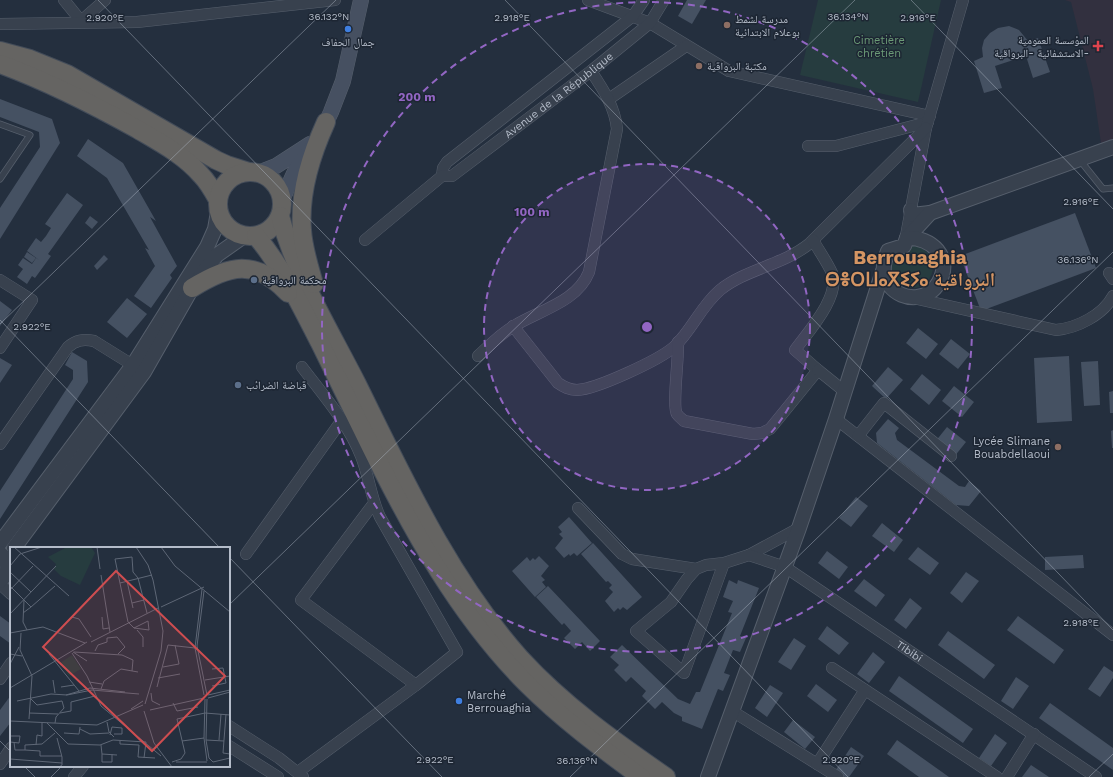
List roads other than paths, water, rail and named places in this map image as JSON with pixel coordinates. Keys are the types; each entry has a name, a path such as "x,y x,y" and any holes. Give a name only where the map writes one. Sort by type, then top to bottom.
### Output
{"highway":[{"path":"0,51 30,59 66,74 216,160 227,165 267,177 275,183 280,191 281,208 298,271 311,309 384,473 420,540 474,623 526,683 558,713 592,741 641,777"},
{"path":"0,64 39,78 82,98 152,138 194,167 210,186 224,223 232,231 250,236 277,264 311,309 417,504 463,584 483,612 521,658 556,693 593,726 666,777"},
{"path":"311,309 302,230 302,210 314,150 326,122"},
{"path":"218,206 221,190 228,180 238,174 254,172"},
{"path":"250,236 271,229 281,208"},
{"path":"192,288 219,272 231,268 255,269 268,275 311,309"}],"main road":[{"path":"281,208 296,169 318,140 343,81 362,0"},
{"path":"254,172 276,166 318,140"}],"street":[{"path":"64,0 81,22"},
{"path":"81,22 105,0"},
{"path":"0,24 137,22 335,0"},
{"path":"588,0 650,23 686,46 730,71 928,122"},
{"name":"Avenue de la République","path":"442,176 443,168 446,162 633,16 644,0"},
{"name":"Avenue de la République","path":"365,240 442,176 452,176 591,71 650,23 664,0"},
{"path":"905,242 928,122 963,0"},
{"path":"609,99 686,46"},
{"path":"478,356 514,326 566,298 577,291 585,283 589,272 616,139 616,121 609,99 591,71"},
{"path":"808,146 836,146 928,122"},
{"path":"514,326 558,383 565,388 575,390 588,388 654,360 664,355 678,342 711,299 721,290 740,279 800,252 928,122"},
{"path":"911,210 912,215 930,213 1113,147"},
{"path":"0,543 138,369 207,247 215,228 218,206"},
{"path":"905,242 930,213"},
{"path":"15,547 192,288 217,255 250,236"},
{"path":"708,777 785,567 836,419 883,271 884,261 888,251 905,242 917,238 932,244 941,257 943,272 939,282 933,290 924,296 914,298 904,296"},
{"path":"813,240 832,273 832,290 823,311 795,350 844,391"},
{"path":"883,271 886,281 895,292 904,296 1056,330 1067,329 1100,312 1108,306 1113,296"},
{"path":"0,280 32,300 0,348"},
{"path":"0,444 68,347 73,343 87,340 94,341 138,369"},
{"path":"678,342 679,362 675,408 677,415 684,421 753,434 762,433 778,421 818,370"},
{"path":"230,727 301,774 457,652 374,503 361,455 342,420 302,367"},
{"path":"858,436 884,403 951,456"},
{"path":"836,419 1113,635"},
{"path":"246,554 342,420"},
{"path":"374,503 301,600 416,685"},
{"path":"578,508 622,554 632,559 696,569"},
{"path":"724,563 684,673 636,631 671,602 696,569 706,565 724,563 749,556 798,528"},
{"name":"Tibibi","path":"749,556 785,567 1096,777"},
{"path":"0,581 5,575 7,560"},
{"path":"0,584 10,593"},
{"path":"0,679 10,664"},
{"path":"832,668 997,777"},
{"path":"817,764 865,690"},
{"path":"732,711 838,777"},
{"path":"1007,777 1034,734"},
{"path":"230,747 278,777"},
{"path":"0,764 10,749"},
{"path":"74,777 82,767"}],"lane":[{"path":"0,124 30,135 0,179"},
{"path":"1079,159 1103,189 1113,188"}],"place":[{"name":"مدرسة لشمط بوعلام الابتدائية","path":"727,25"},
{"name":"جمال الحفاف","path":"348,29"},
{"name":"المؤسسة العمومية الاستشفائية -البرواقية-","path":"1098,46"},
{"name":"مكتبة البرواقية","path":"699,66"},
{"name":"محكمة البرواقية","path":"254,280"},
{"name":"قباضة الضرائب","path":"238,385"},
{"name":"Lycée Slimane Bouabdellaoui","path":"1058,447"},
{"name":"Marché Berrouaghia","path":"459,701"}],"district":[{"name":"Berrouaghia ⴱⴻⵔⵡⴰⴳⵉⵢⴰ البرواقية","path":"910,268"}],"park label":[{"name":"Cimetière chrétien","path":"879,46"}]}
